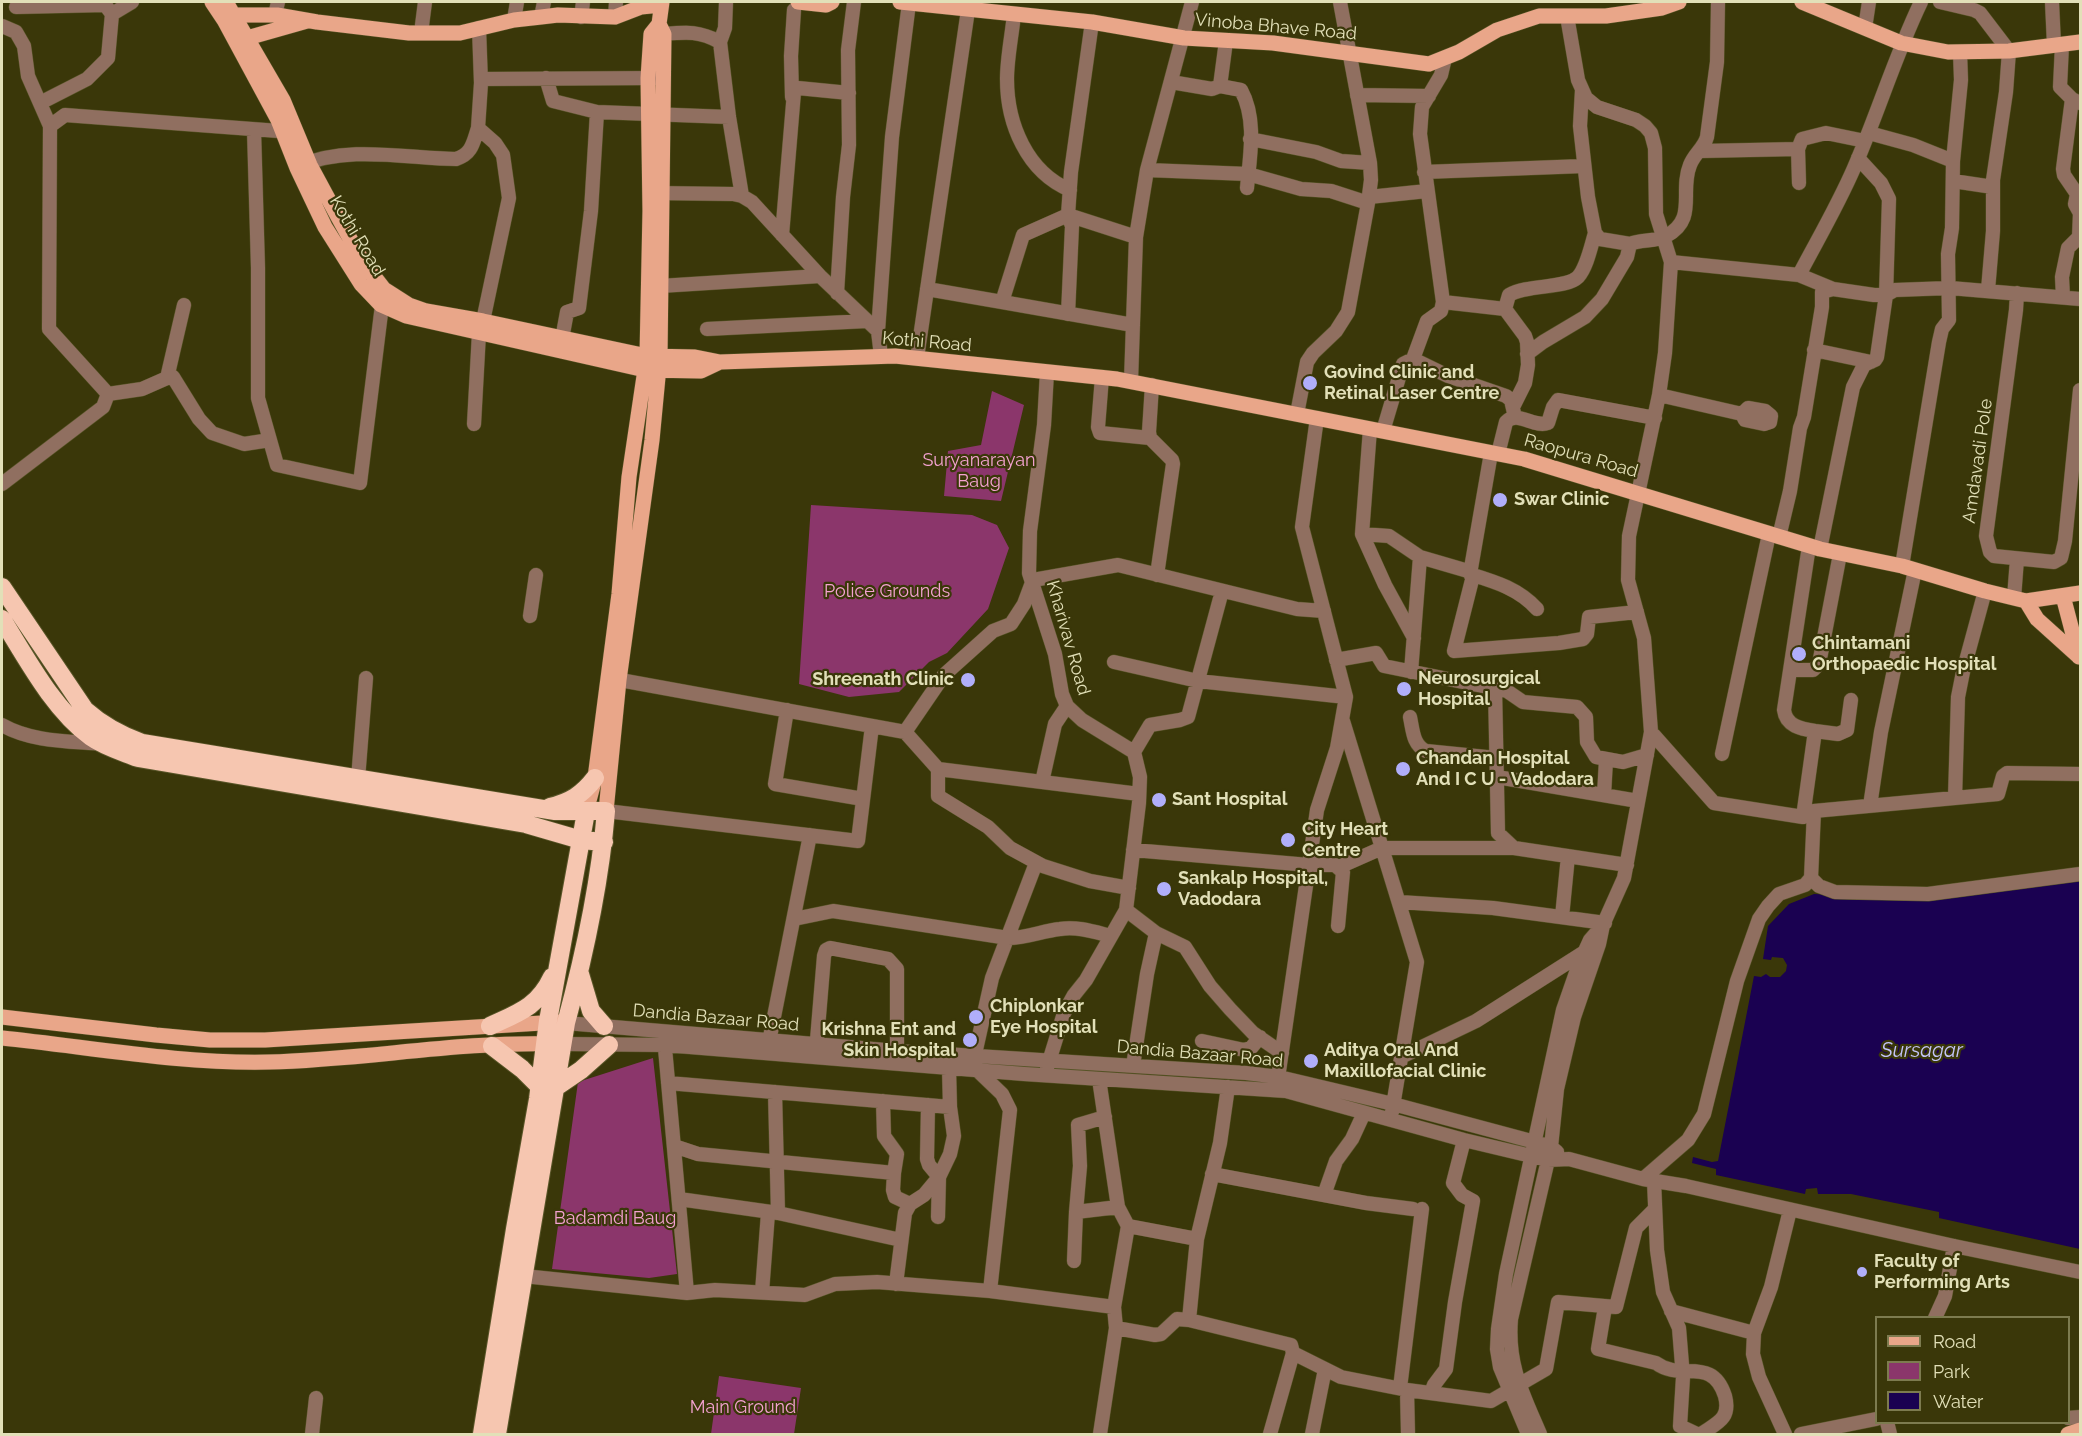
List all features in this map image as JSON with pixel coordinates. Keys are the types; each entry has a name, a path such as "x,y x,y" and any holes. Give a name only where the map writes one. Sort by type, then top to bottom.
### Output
{"highway":[{"path":"2,586 86,710 100,724 121,736 142,743 533,808 555,811 606,811 604,842 579,974 544,1044 548,1086"},
{"path":"2,619 57,704 71,720 93,738 138,758 526,824 581,840 604,842"},
{"path":"533,808 550,807 571,801 584,792 595,778"},
{"path":"482,1434 516,1275 548,1086 563,1044 557,1022 558,962 586,812"},
{"path":"490,1026 531,1006 545,991 558,962"},
{"path":"579,974 591,1011 604,1026"},
{"path":"548,1086 581,1070 609,1045"},
{"path":"492,1046 548,1086"},
{"path":"497,1434 516,1275"}],"main road":[{"name":"Kothi Road","path":"212,2 230,17"},
{"name":"Kothi Road","path":"226,2 230,17 242,40 283,100 290,132 331,236 361,284 381,305 406,316 562,339 653,363"},
{"path":"796,6 832,2"},
{"name":"Vinoba Bhave Road","path":"905,2 968,10 992,7 1014,14 1092,22 1184,38 1273,43 1429,64 1459,52 1497,30 1567,9 1618,14 1662,8 1679,2"},
{"path":"1802,2 1901,43 1948,52 2010,51 2080,42"},
{"path":"230,17 276,8 310,20 409,33 460,33 514,20 542,9 619,11 641,7 661,16 651,34 656,78 653,363"},
{"path":"242,40 310,20"},
{"name":"Kothi Road","path":"303,165 363,262 384,289 409,305 426,312 481,327 653,363 695,357 720,362 881,356 1131,381"},
{"path":"586,812 595,778 640,528 660,286 656,193"},
{"name":"Raopura Road","path":"1131,381 1524,459 1638,492 1814,548 1909,568 2020,600"},
{"path":"2020,600 2080,593"},
{"path":"2063,596 2079,657"},
{"path":"2020,600 2037,619 2079,657"},
{"path":"606,811 613,679"},
{"path":"2,1017 210,1040 284,1039 557,1022"},
{"path":"2,1038 207,1060 268,1062 450,1047 563,1044"},
{"path":"2068,1434 2080,1430"}],"street":[{"path":"16,7 107,7 132,2"},
{"path":"421,33 425,2"},
{"path":"514,20 517,2"},
{"path":"726,2 725,28 720,42 742,196"},
{"path":"837,292 849,145 848,50 854,2"},
{"path":"881,356 878,331 892,137 905,2"},
{"path":"1131,381 1136,237 1147,170 1192,2"},
{"path":"1297,414 1307,362 1336,331 1348,312 1368,200 1370,163 1340,2"},
{"path":"1595,233 1600,239 1630,244 1664,238 1682,224 1686,213 1683,165 1701,151 1707,137 1717,62 1718,2"},
{"path":"1865,28 1869,2"},
{"path":"1799,275 1858,158 1892,74 1901,43 1921,2"},
{"path":"1940,2 1980,13 2010,51 1993,187 1993,231 1988,290"},
{"path":"2052,2 2058,45 2060,87 2076,101 2063,169 2064,175 2077,194 2075,204 2080,213 2079,237 2068,248 2062,277 2063,297"},
{"path":"782,235 792,100 791,56 796,6"},
{"path":"40,103 87,79 108,58 107,7"},
{"path":"1528,1434 1514,1388 1509,1347 1511,1319 1549,1154 1557,1089 1590,952 1590,940 1604,924 1624,878 1651,732 1644,638 1628,580 1629,536 1659,395 1665,353 1671,262 1656,214 1655,148 1651,133 1636,120 1597,107 1586,98 1578,80 1567,9"},
{"path":"917,358 968,10"},
{"path":"1014,14 1007,80 1019,139 1040,170 1054,183 1070,190"},
{"path":"661,16 690,32 705,33 720,42"},
{"path":"1068,315 1072,226 1068,215 1070,190 1092,22"},
{"path":"2,27 16,32 24,46 28,76 50,126 50,328 108,394"},
{"path":"303,165 366,154 456,159 465,156 478,128 481,79 478,28"},
{"path":"1220,86 1226,40"},
{"path":"1870,806 1909,568 1939,342 1942,329 1949,320 1948,254 1952,228 1953,161 1961,80 1960,52"},
{"path":"1414,638 1385,585 1362,534 1377,430 1403,364 1413,359 1427,321 1441,311 1443,302 1424,172 1420,115 1422,107 1441,75 1445,57"},
{"path":"546,78 553,101 597,112 729,117"},
{"path":"481,79 656,78"},
{"path":"1171,82 1212,89 1220,86 1241,90 1248,105 1250,139 1247,181"},
{"path":"792,100 798,88 849,93"},
{"path":"1505,309 1509,295 1515,291 1571,282 1579,276 1595,233 1584,166 1581,126 1582,90"},
{"path":"1357,95 1429,96"},
{"path":"562,339 567,312 579,308 591,211 597,112"},
{"path":"50,126 65,115 290,132"},
{"path":"474,424 481,327 509,198 503,155 478,128"},
{"path":"254,130 258,268 258,398 277,465 360,483 384,289"},
{"path":"1799,183 1798,149 1802,139 1826,133 1913,145 1953,161"},
{"path":"1250,139 1316,152 1341,161 1370,163"},
{"path":"1701,151 1798,149"},
{"path":"1851,700 1846,730 1838,734 1815,731 1792,724 1785,716 1790,670 1814,548 1853,387 1864,365 1877,357 1886,295 1889,199 1881,183 1858,158"},
{"path":"1424,172 1584,166"},
{"path":"1147,170 1331,191 1368,200 1427,190"},
{"path":"1953,181 1993,187"},
{"path":"656,193 733,194 752,202 820,276 878,331"},
{"path":"1002,302 1023,235 1068,215 1136,237"},
{"path":"1527,354 1585,317 1602,299 1627,257 1630,244"},
{"path":"1671,262 1799,275 1833,289 1886,295 1894,290 1950,288 2080,299"},
{"path":"660,286 820,276"},
{"path":"927,289 1132,325"},
{"path":"1722,754 1774,536 1790,491 1822,307 1822,292 1833,289"},
{"name":"Amdavadi Pole","path":"2017,293 1986,541 1994,556 2054,562 2058,561 2064,551 2080,390"},
{"path":"1443,302 1505,309 1525,336 1527,354 1525,383 1494,453 1470,574"},
{"path":"167,378 184,305"},
{"path":"707,329 867,321"},
{"path":"1814,350 1870,362"},
{"path":"1413,359 1448,376 1506,396 1511,400 1514,412"},
{"name":"Kharivav Road","path":"1047,372 1044,425 1030,531 1029,573 1055,654 1062,694 1067,706 1082,720 1134,752"},
{"path":"108,394 142,389 173,377 199,419 212,433 244,444 270,440"},
{"path":"1102,377 1098,427 1100,433 1150,438"},
{"path":"1152,386 1150,438 1172,459 1173,464 1157,575"},
{"path":"2,484 104,407 108,394"},
{"path":"1659,395 1742,414"},
{"path":"1514,412 1543,425 1548,423 1558,400 1655,418"},
{"path":"1278,1084 1317,810 1337,748 1346,698 1302,527 1317,418"},
{"path":"1362,534 1389,536 1420,557 1468,571 1473,576 1454,651 1583,639 1587,634 1589,617 1637,612"},
{"path":"1790,670 1813,670 1819,664 1840,554"},
{"path":"1411,672 1420,557"},
{"path":"2017,559 2020,600"},
{"path":"905,732 944,675 993,632 1011,624 1024,604 1033,580 1118,565 1297,609 1323,610"},
{"path":"1470,574 1514,590 1527,598 1537,609"},
{"path":"530,616 536,575"},
{"path":"1045,1076 1064,1013 1126,910 1140,777 1134,752 1150,724 1188,717 1222,591"},
{"path":"1954,798 1958,698 1985,591"},
{"path":"1336,660 1376,653 1384,666 1507,691 1523,702 1577,707 1586,717 1587,742 1596,756 1623,762 1647,755"},
{"path":"1114,662 1198,681 1346,698"},
{"path":"358,779 366,678"},
{"path":"613,679 905,732 938,769 1139,794"},
{"path":"1495,688 1498,833 1514,848"},
{"path":"1042,782 1055,724 1067,706"},
{"path":"787,710 775,784 863,799"},
{"path":"1410,717 1416,744 1426,751 1496,758"},
{"path":"1342,719 1417,962 1390,1120"},
{"path":"2,725 10,730 44,740 104,744 121,736"},
{"path":"606,811 858,841 872,726"},
{"path":"1815,731 1808,814 1811,878 1819,886 1836,892 1928,894 2080,874"},
{"path":"1651,732 1714,803 1808,814 1878,804 1998,794 2002,776 2007,773 2080,774"},
{"path":"1604,795 1606,760"},
{"path":"938,769 938,796 988,827 1010,848 1036,863 1090,881 1129,888"},
{"path":"1497,777 1638,801"},
{"path":"770,1042 810,835"},
{"path":"1339,867 1382,848 1514,848 1627,865"},
{"path":"1133,850 1309,865 1335,865 1342,872 1338,926"},
{"path":"1562,917 1568,856"},
{"path":"990,1291 1010,1110 1002,1094 974,1066 992,978 1036,863"},
{"path":"1648,1180 1688,1140 1704,1114 1737,981 1759,920 1779,894 1805,885 1811,878"},
{"path":"1399,902 1493,908 1604,924"},
{"path":"1126,910 1156,933 1185,947 1210,986 1238,1017 1282,1053"},
{"path":"794,919 833,911 1008,938 1024,938 1060,928 1075,928 1111,936"},
{"path":"1133,1066 1147,974 1156,933"},
{"path":"816,1051 824,956 826,950 830,948 888,959 897,969 897,1052"},
{"path":"1401,1058 1476,1021 1590,952"},
{"path":"1540,1434 1500,1367 1498,1329 1506,1274 1563,1010 1590,952"},
{"name":"Dandia Bazaar Road","path":"557,1022 604,1026 664,1039 816,1051 949,1068 1049,1061 1133,1066 1278,1084 1393,1104 1569,1160 1648,1180"},
{"path":"1202,1041 1244,1050 1251,1048 1260,1037"},
{"path":"664,1039 687,1293"},
{"name":"Dandia Bazaar Road","path":"563,1044 609,1045 664,1039 770,1042 816,1051 897,1052 1045,1076 1228,1087 1278,1084 1286,1091 1464,1140 1534,1149"},
{"path":"896,1284 905,1213 910,1204 924,1195 939,1177 953,1145 949,1068"},
{"path":"1099,1079 1118,1207 1128,1226 1114,1307 1116,1328 1100,1434"},
{"path":"668,1083 950,1107"},
{"path":"1188,1320 1197,1239 1220,1143 1228,1087"},
{"path":"762,1292 778,1161 775,1092"},
{"path":"883,1101 884,1136 897,1154 893,1190 895,1197 910,1204"},
{"path":"928,1105 927,1159 939,1177 938,1217"},
{"path":"1324,1195 1336,1161 1352,1139 1364,1113"},
{"path":"1074,1261 1080,1166 1078,1125 1105,1118"},
{"path":"1431,1393 1446,1369 1473,1201 1462,1195 1454,1183 1464,1140"},
{"path":"674,1146 698,1154 894,1173"},
{"path":"1212,1174 1366,1203 1418,1209 1404,1389 1408,1434"},
{"path":"1605,1307 1598,1348 1656,1363 1663,1368 1682,1371 1705,1372 1716,1377 1727,1407 1724,1418 1699,1434 1680,1426 1682,1371 1679,1328 1663,1292 1657,1250 1655,1209 1648,1180"},
{"path":"1648,1180 2080,1272"},
{"path":"679,1199 773,1213 901,1240"},
{"path":"1076,1212 1118,1207"},
{"path":"1293,1353 1341,1377 1404,1389 1491,1401 1546,1368 1558,1302 1616,1307 1636,1228 1655,1209"},
{"path":"1785,1434 1759,1377 1753,1354 1754,1332 1771,1287 1790,1210"},
{"path":"1128,1226 1197,1239"},
{"path":"1936,1316 1946,1296 1954,1246"},
{"path":"516,1275 687,1293 704,1290 805,1295 835,1284 877,1282 990,1291 1114,1307"},
{"path":"1671,1311 1754,1332"},
{"path":"1116,1328 1161,1334 1177,1319 1188,1320 1291,1345 1293,1353 1270,1434"},
{"path":"1312,1434 1325,1369"},
{"path":"312,1434 316,1398"},
{"path":"1801,1434 1875,1419"}],"green space":[{"name":"Suryanarayan Baug","path":"992,391 1024,405 1001,501 944,496 948,451 981,445"},
{"name":"Police Grounds","path":"811,505 972,515 997,525 1009,548 988,609 947,653 929,662 899,692 849,697 799,684"},
{"name":"Badamdi Baug","path":"653,1058 677,1274 649,1278 552,1269 578,1082"},
{"name":"Main Ground","path":"719,1376 801,1388 794,1434 711,1434"}],"water":[{"name":"Sursagar","path":"2080,876 2080,1249 1939,1218 1939,1212 1851,1194 1818,1194 1817,1188 1806,1189 1805,1194 1716,1175 1716,1169 1692,1163 1693,1157 1712,1162 1718,1161 1754,976 1761,977 1766,974 1770,977 1780,977 1786,971 1787,965 1783,958 1763,959 1768,926 1789,904 1814,894 1854,896"}],"place":[{"name":"Govind Clinic and Retinal Laser Centre","path":"1310,383"},
{"name":"Swar Clinic","path":"1500,500"},
{"name":"Chintamani Orthopaedic Hospital","path":"1799,654"},
{"name":"Shreenath Clinic","path":"968,680"},
{"name":"Neurosurgical Hospital","path":"1404,689"},
{"name":"Chandan Hospital And I C U - Vadodara","path":"1403,769"},
{"name":"Sant Hospital","path":"1159,800"},
{"name":"City Heart Centre","path":"1288,840"},
{"name":"Sankalp Hospital, Vadodara","path":"1164,889"},
{"name":"Chiplonkar Eye Hospital","path":"976,1017"},
{"name":"Krishna Ent and Skin Hospital","path":"970,1040"},
{"name":"Aditya Oral And Maxillofacial Clinic","path":"1311,1061"},
{"name":"Faculty of Performing Arts","path":"1862,1272"}]}
